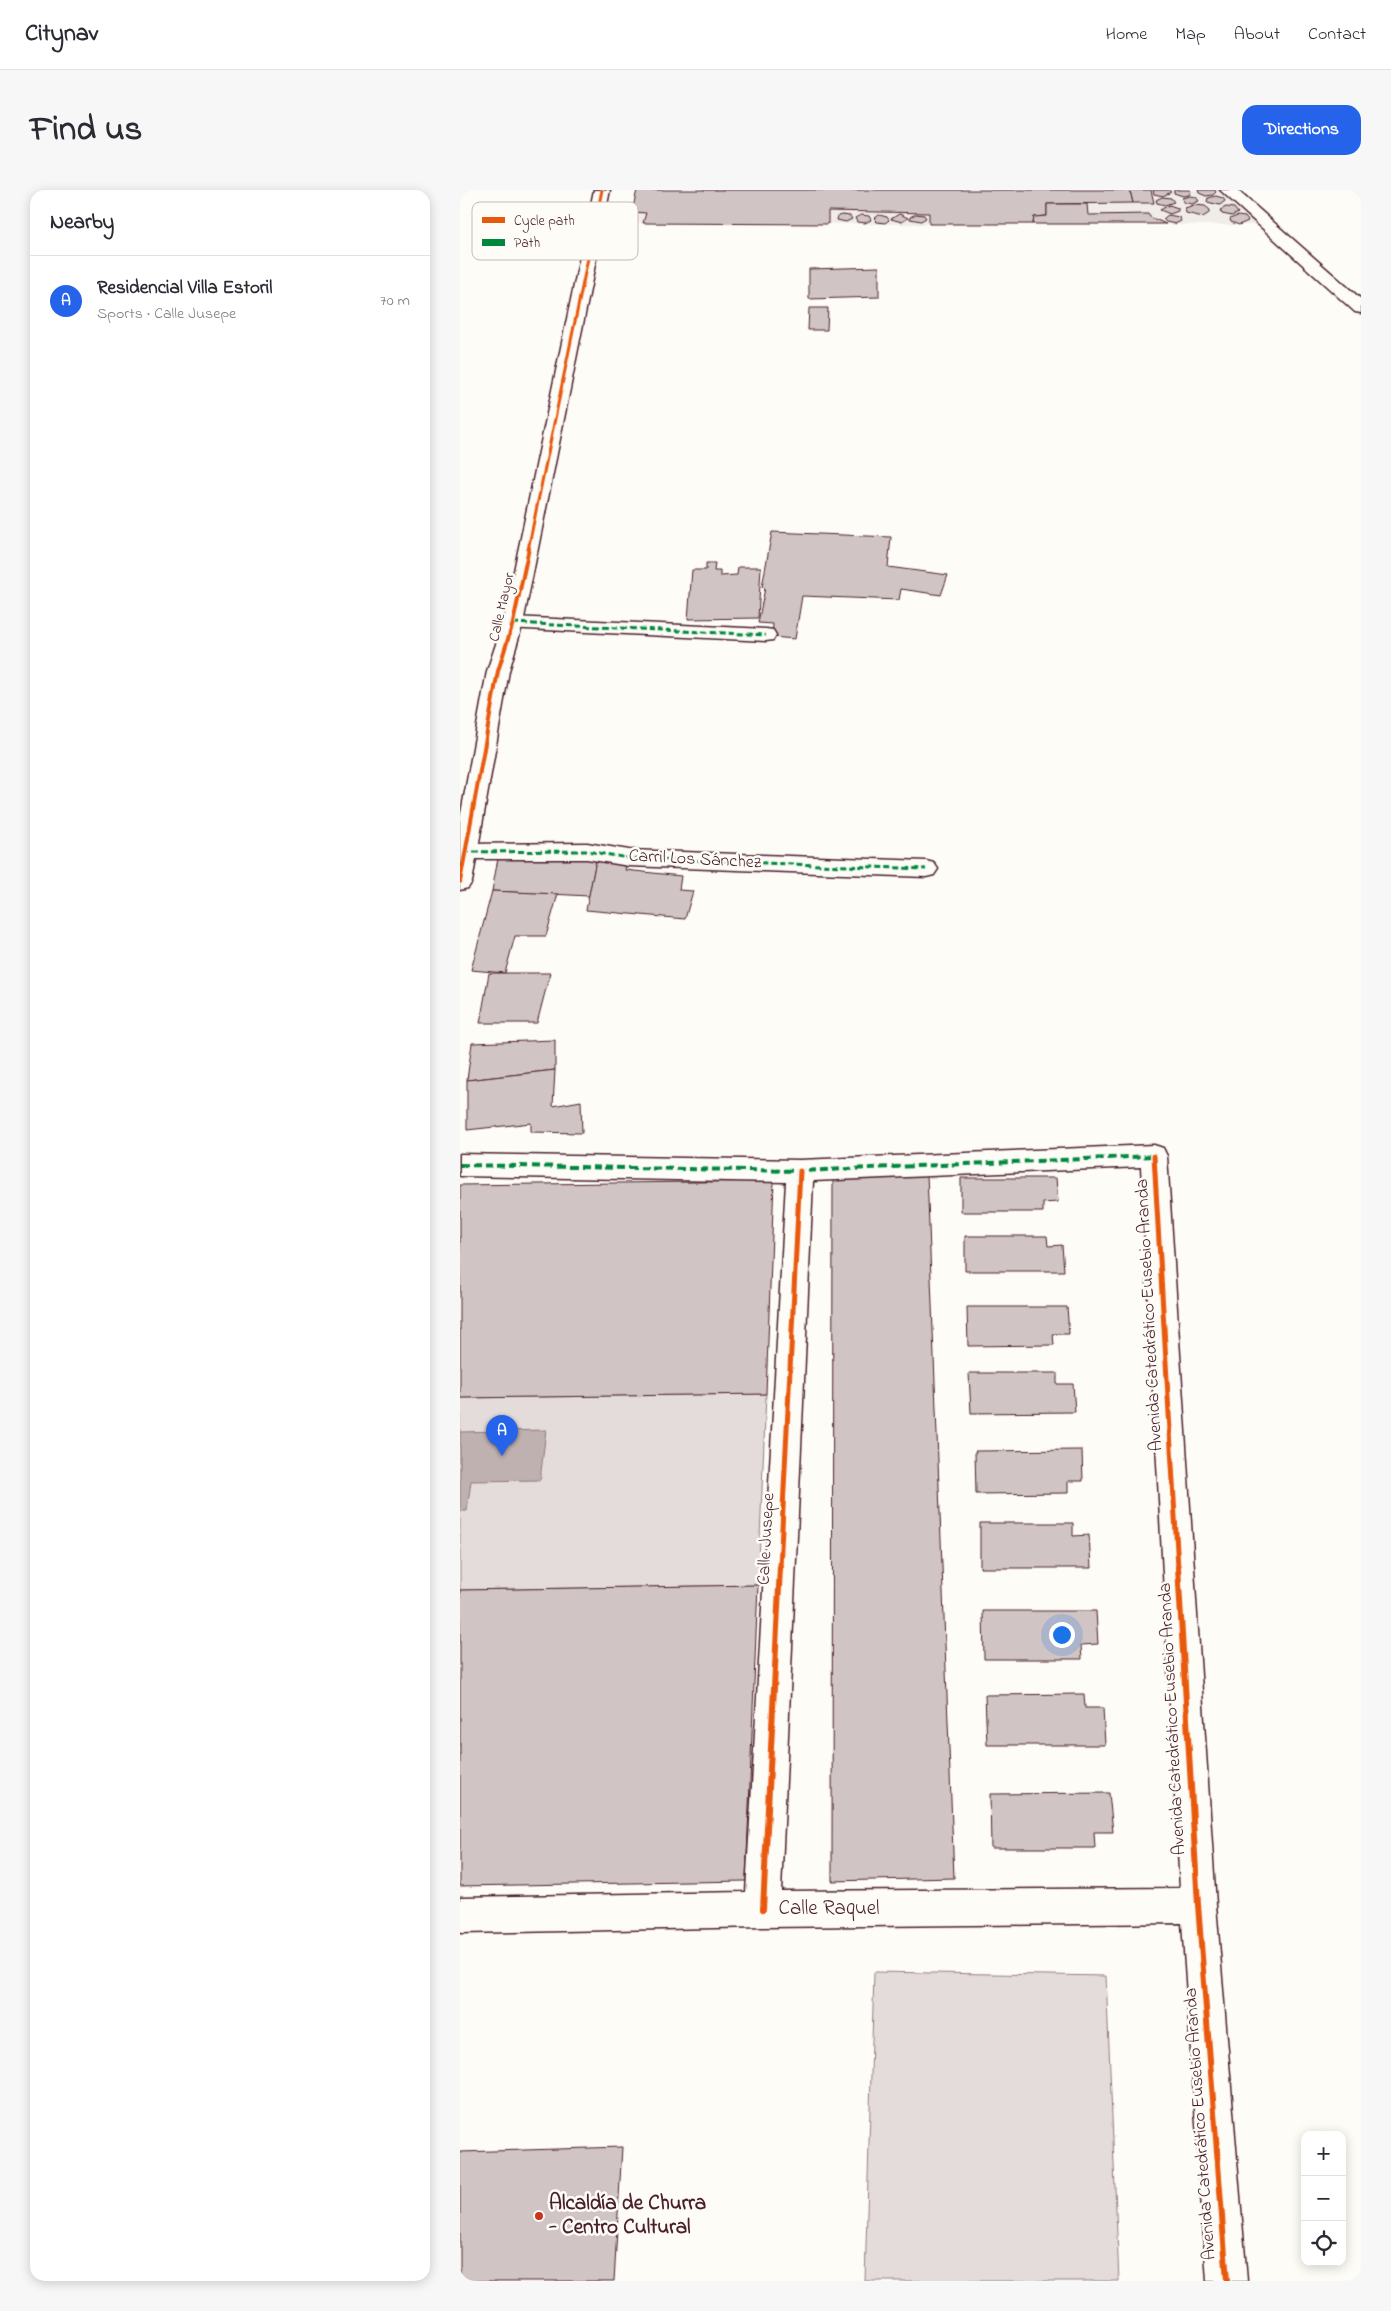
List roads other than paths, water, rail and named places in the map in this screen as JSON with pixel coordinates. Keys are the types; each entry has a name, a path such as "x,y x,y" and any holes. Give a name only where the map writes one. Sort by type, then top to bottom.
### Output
{"street":[{"path":"1228,190 1361,308"},
{"name":"Calle Mayor","path":"460,882 498,671 513,623 588,260"},
{"path":"513,623 766,635"},
{"name":"Carril Los Sánchez","path":"464,852 587,851 628,858 926,869"},
{"name":"Avenida Catedrático Eusebio Aranda","path":"800,1170 1154,1156 1198,1905 1227,2281"},
{"path":"460,1165 800,1170"},
{"name":"Calle Jusepe","path":"762,1909 800,1170"},
{"name":"Calle Raquel","path":"460,1915 762,1909 1198,1905"}],"place":[{"name":"Residencial Villa Estoril","path":"502,1456"},
{"name":"Alcaldía de Churra - Centro Cultural","path":"539,2216"}]}
